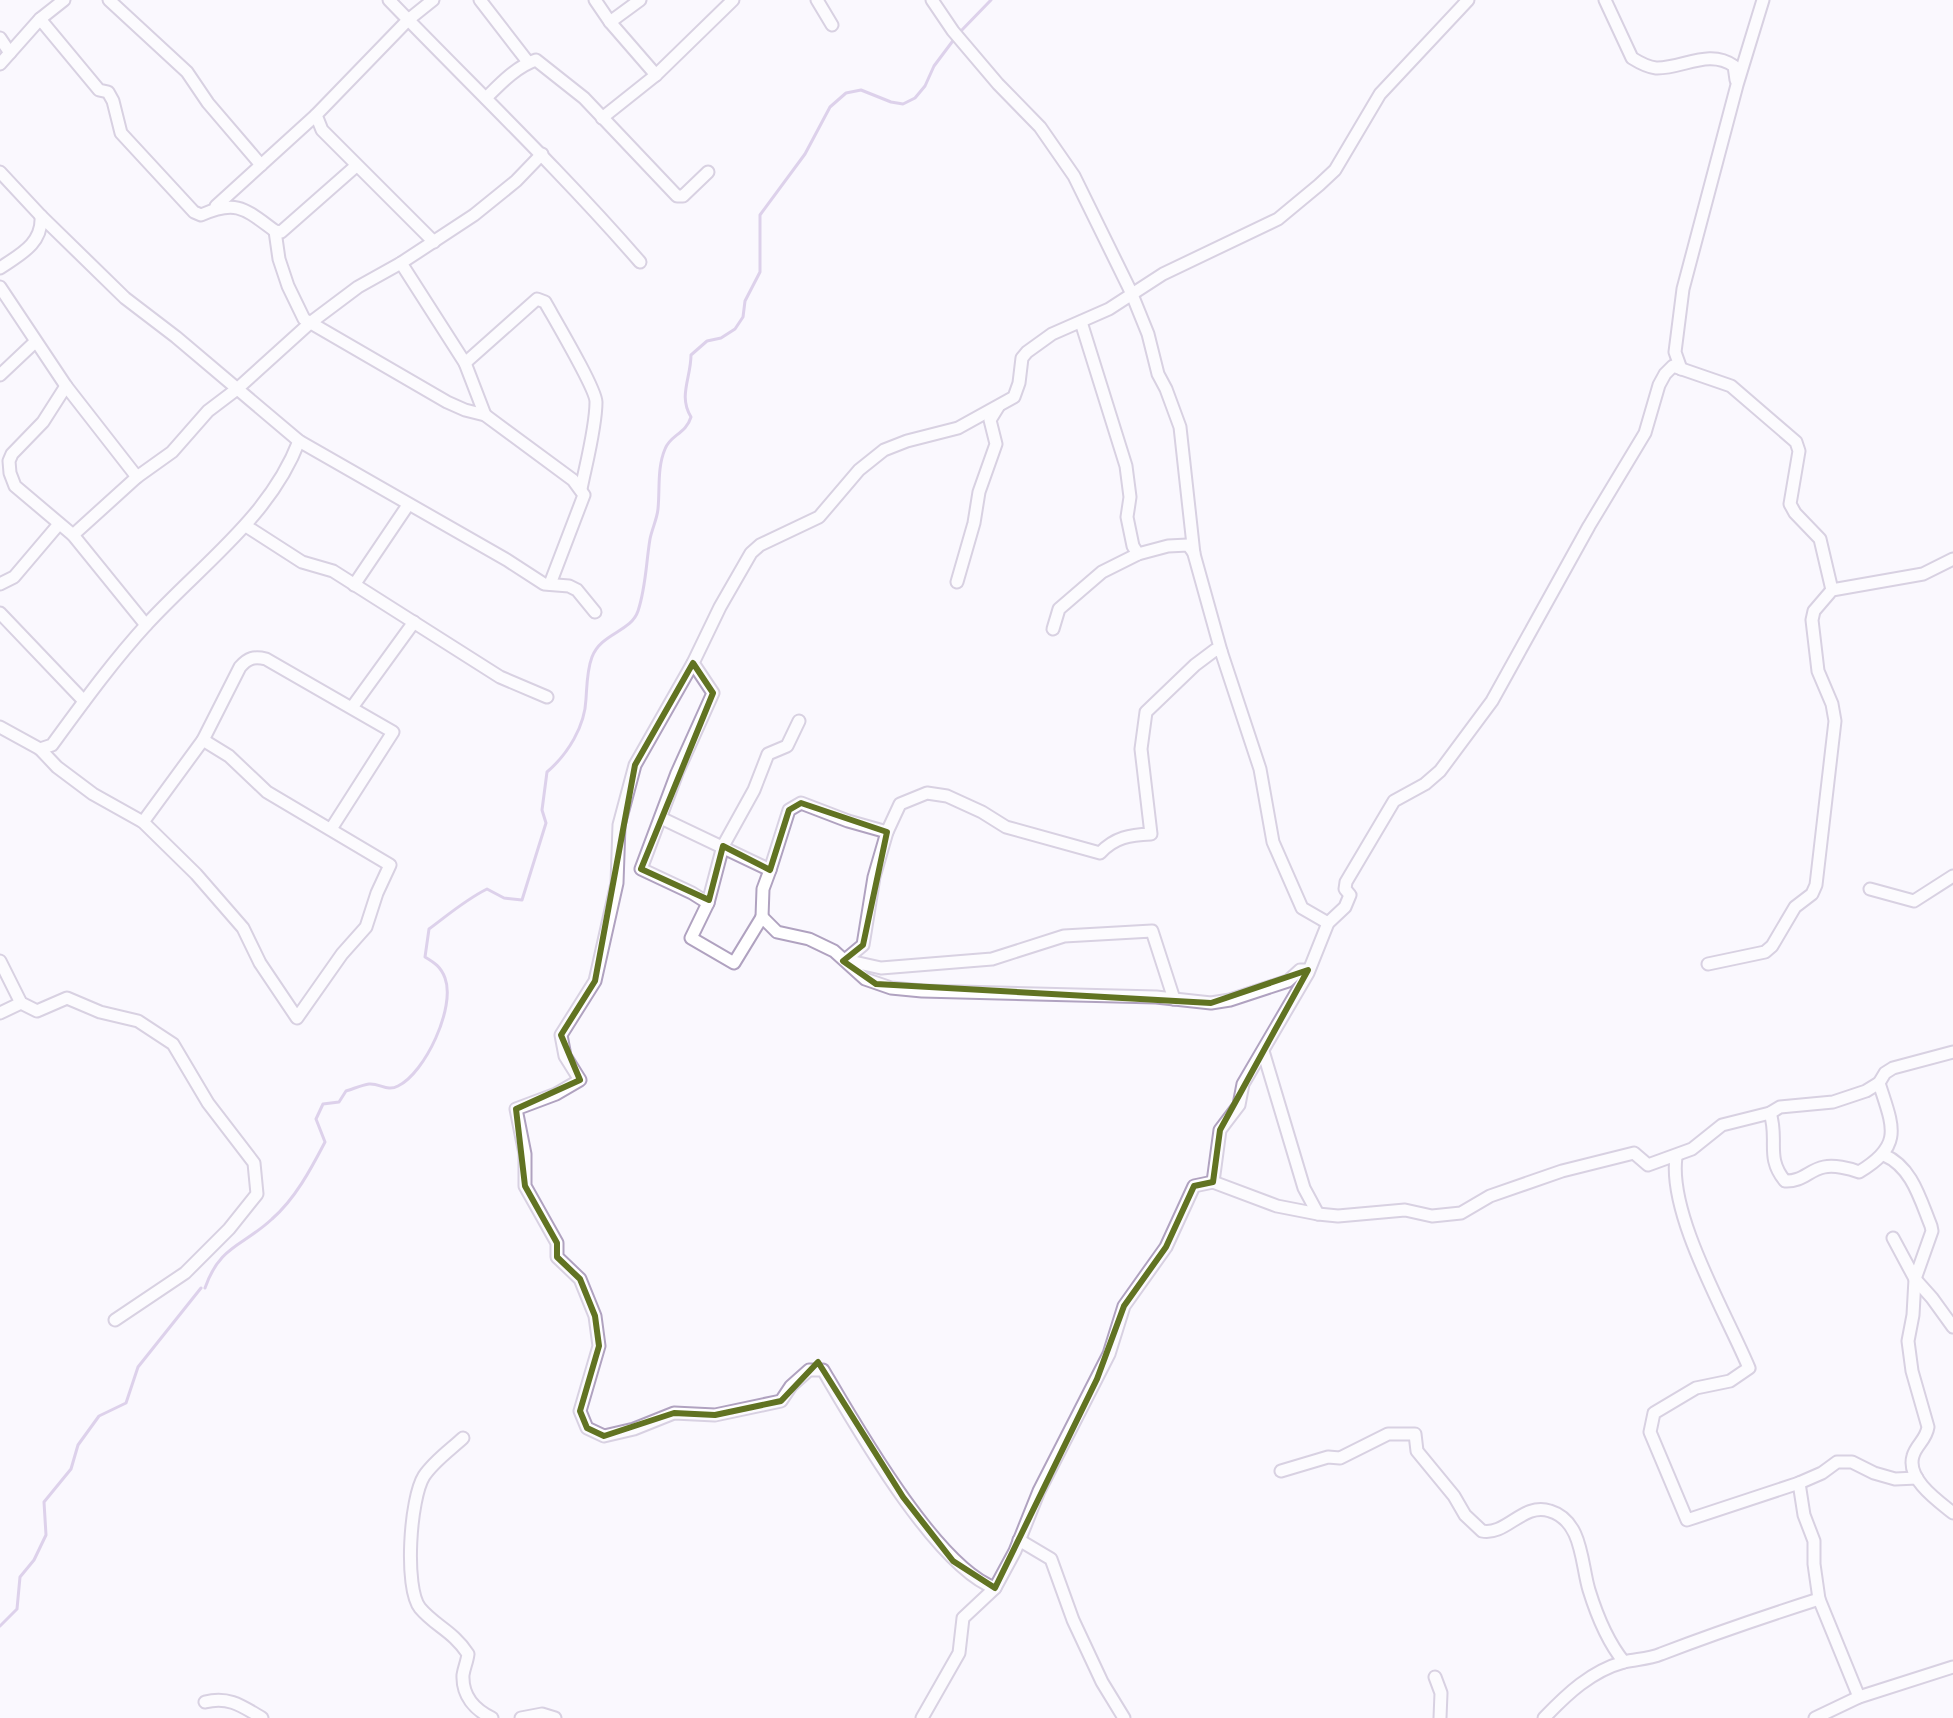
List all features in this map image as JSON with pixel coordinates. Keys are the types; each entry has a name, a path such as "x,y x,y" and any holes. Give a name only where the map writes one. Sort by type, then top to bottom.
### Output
{"street":[{"path":"0,64 40,19 64,0"},
{"path":"109,0 187,72 208,103 261,165"},
{"path":"389,0 431,46 542,154 640,262"},
{"path":"40,19 99,90 108,92 121,133 194,212 201,215 216,206 316,115 408,20 433,0"},
{"path":"480,0 528,62"},
{"path":"595,0 656,75"},
{"path":"610,22 640,0"},
{"path":"602,118 656,75 733,0"},
{"path":"817,0 832,25"},
{"path":"932,0 953,31 998,84 1040,127 1074,176 1131,292 1148,334 1158,374 1180,427 1194,554 1221,651 1260,769 1273,842 1302,908 1328,923"},
{"path":"995,1588 980,1583 953,1561 903,1497 823,1370 809,1370 791,1386 781,1401 715,1415 674,1413 634,1429 604,1436 587,1428 580,1411 599,1346 595,1316 580,1279 557,1257 557,1243 525,1186 525,1154 516,1109 556,1094 580,1080 565,1056 561,1035 595,981 617,883 619,825 635,765 751,553 760,545 819,517 859,470 884,450 958,428 1014,397 1022,358 1060,330 1122,302 1131,292 1278,219 1335,170 1380,94 1468,0"},
{"path":"1605,0 1632,58 1656,68 1696,59 1727,62 1734,66 1737,85"},
{"path":"1681,369 1675,352 1683,289 1763,0"},
{"path":"0,38 10,53"},
{"path":"486,98 528,62 536,60 584,98 677,196 683,196 708,172"},
{"path":"316,115 322,130 434,242"},
{"path":"73,535 137,477 172,452 208,411 310,323 358,287 434,242 516,181 542,154"},
{"path":"216,206 242,208 275,231 285,229 356,166"},
{"path":"0,172 125,298 299,441 535,579 577,590 595,612"},
{"path":"0,268 31,246 42,227 41,216"},
{"path":"275,231 279,259 304,319 447,402 485,415 581,489 584,495 550,584"},
{"path":"401,263 465,363 485,415"},
{"path":"0,287 66,386 137,477"},
{"path":"465,363 537,299 545,302 582,373 594,387 596,402 581,489"},
{"path":"1081,322 1126,466 1130,497 1127,517 1133,546 1138,554"},
{"path":"0,375 35,342"},
{"path":"1213,1182 1220,1130 1239,1105 1243,1084 1308,970 1328,923 1345,907 1350,895 1345,889 1346,882 1394,801 1425,784 1440,771 1492,701 1589,526 1645,433 1665,374 1673,366 1731,386 1796,442 1799,451 1790,504 1820,539 1832,590"},
{"path":"66,386 43,422 12,454 4,456 15,486 73,535 146,625"},
{"path":"957,582 974,523 979,492 996,444 990,420 1002,402"},
{"path":"40,749 52,745 146,625 246,526 289,468 299,441"},
{"path":"354,585 408,505"},
{"path":"0,584 14,577 59,524"},
{"path":"246,526 302,562 323,567 354,585 500,677 547,697"},
{"path":"1053,629 1059,609 1102,572 1138,554 1168,546 1188,545 1194,554"},
{"path":"1708,964 1765,952 1772,946 1795,907 1812,894 1816,885 1835,721 1832,704 1818,671 1812,620 1814,611 1832,590 1923,574 1953,559"},
{"path":"0,613 84,701"},
{"path":"353,706 414,622"},
{"path":"845,960 863,945 874,877 887,832 900,804 927,793 947,796 1006,827 1100,853 1110,842 1121,837 1151,834 1141,749 1146,712 1195,665 1215,650 1221,651"},
{"path":"143,822 203,740 240,667 257,656 353,706 393,732 331,829"},
{"path":"693,663 713,693 649,841 641,869 708,903"},
{"path":"799,721 787,746 768,754 754,790 723,846 708,903 691,938 734,963 762,917 763,889 789,810 801,803 887,832"},
{"path":"0,727 40,749 57,767 93,794 143,822 196,874 243,928 260,963 297,1018 342,954 366,927 390,865 267,792 229,756 203,740"},
{"path":"661,818 770,870"},
{"path":"1870,889 1914,901 1953,876"},
{"path":"762,917 777,932 809,939 845,960 865,979 891,988 1174,999 1201,1003 1230,1000 1288,981 1300,970 1308,970"},
{"path":"845,960 881,968 992,959 1064,936 1152,931 1174,999"},
{"path":"0,961 21,1003 37,1011 67,998 100,1012 138,1021 173,1044 208,1103 254,1163 257,1194 229,1229 185,1273 115,1320"},
{"path":"0,1013 21,1003"},
{"path":"1263,1051 1304,1188 1318,1214"},
{"path":"922,1718 959,1653 963,1618 995,1588 1045,1478 1109,1354 1124,1306 1166,1247 1194,1186 1213,1182 1277,1206 1318,1214 1338,1216 1405,1210 1432,1216 1461,1213 1490,1196 1562,1171 1588,1166 1604,1158 1634,1153 1648,1165 1676,1157 1692,1149 1722,1125 1770,1113 1780,1107 1810,1106 1847,1099 1879,1083 1885,1073 1893,1068 1953,1052"},
{"path":"1770,1113 1774,1132 1773,1160 1777,1172 1785,1181 1797,1182 1824,1167 1848,1168 1859,1172 1884,1155 1892,1136 1891,1119 1879,1083"},
{"path":"1884,1155 1896,1160 1909,1174 1932,1231 1915,1279 1908,1341 1912,1371 1928,1427 1927,1435 1912,1458 1912,1467 1925,1489 1953,1513"},
{"path":"1676,1157 1677,1198 1708,1278 1749,1368 1730,1381 1696,1388 1654,1413 1650,1432 1687,1520 1799,1483 1837,1462 1852,1462 1895,1479 1917,1478"},
{"path":"1893,1238 1915,1279 1953,1327"},
{"path":"1913,1315 1932,1298"},
{"path":"1281,1471 1328,1457 1340,1458 1388,1434 1415,1434 1417,1451 1454,1496 1465,1515 1482,1531 1496,1531 1514,1518 1537,1509 1550,1511 1570,1527 1580,1547 1588,1589 1607,1638 1624,1662"},
{"path":"463,1438 422,1479 413,1527 411,1586 420,1608 453,1634 468,1654 463,1675 465,1689 473,1707 492,1718"},
{"path":"1799,1483 1804,1515 1814,1541 1819,1599 1859,1697"},
{"path":"1019,1540 1051,1559 1073,1620 1102,1682 1124,1718"},
{"path":"1549,1716 1572,1689 1624,1662 1656,1656 1716,1632 1819,1599"},
{"path":"1815,1718 1859,1697 1953,1667"},
{"path":"1435,1677 1441,1693 1440,1718"},
{"path":"205,1702 220,1698 236,1701 262,1718"},
{"path":"521,1718 542,1714 555,1718"}],"highlighted area":[{"path":"693,663 713,693 641,869 709,900 723,846 770,870 789,810 801,803 887,832 863,945 843,961 876,984 1211,1003 1308,970 1220,1130 1213,1182 1194,1186 1166,1247 1124,1306 1097,1379 995,1588 953,1561 903,1497 818,1362 781,1401 715,1415 674,1413 604,1436 587,1428 580,1411 599,1346 595,1316 580,1279 557,1257 557,1243 525,1186 516,1109 580,1080 561,1035 595,981 635,765"}],"waterway":[{"path":"960,32 991,0"},
{"path":"205,1288 225,1255 272,1219 302,1183 325,1142 316,1119 323,1104 339,1102 346,1091 366,1085 398,1086 408,1079 428,1054 442,1021 447,990 442,971 425,957 429,929 487,889 504,898 522,900 546,823 542,810 547,772 562,757 579,729 592,657 596,649 629,624 638,611 657,513 662,456 667,444 686,427 691,417 685,394 691,355 707,341 721,338 735,329 743,317 745,301 760,272 760,215 805,154 830,107 846,93 861,90 903,104 915,98 955,38"},
{"path":"0,1626 17,1609 20,1577 34,1560 46,1535 44,1502 71,1469 78,1445 99,1416 126,1403 138,1367 201,1288"}]}
